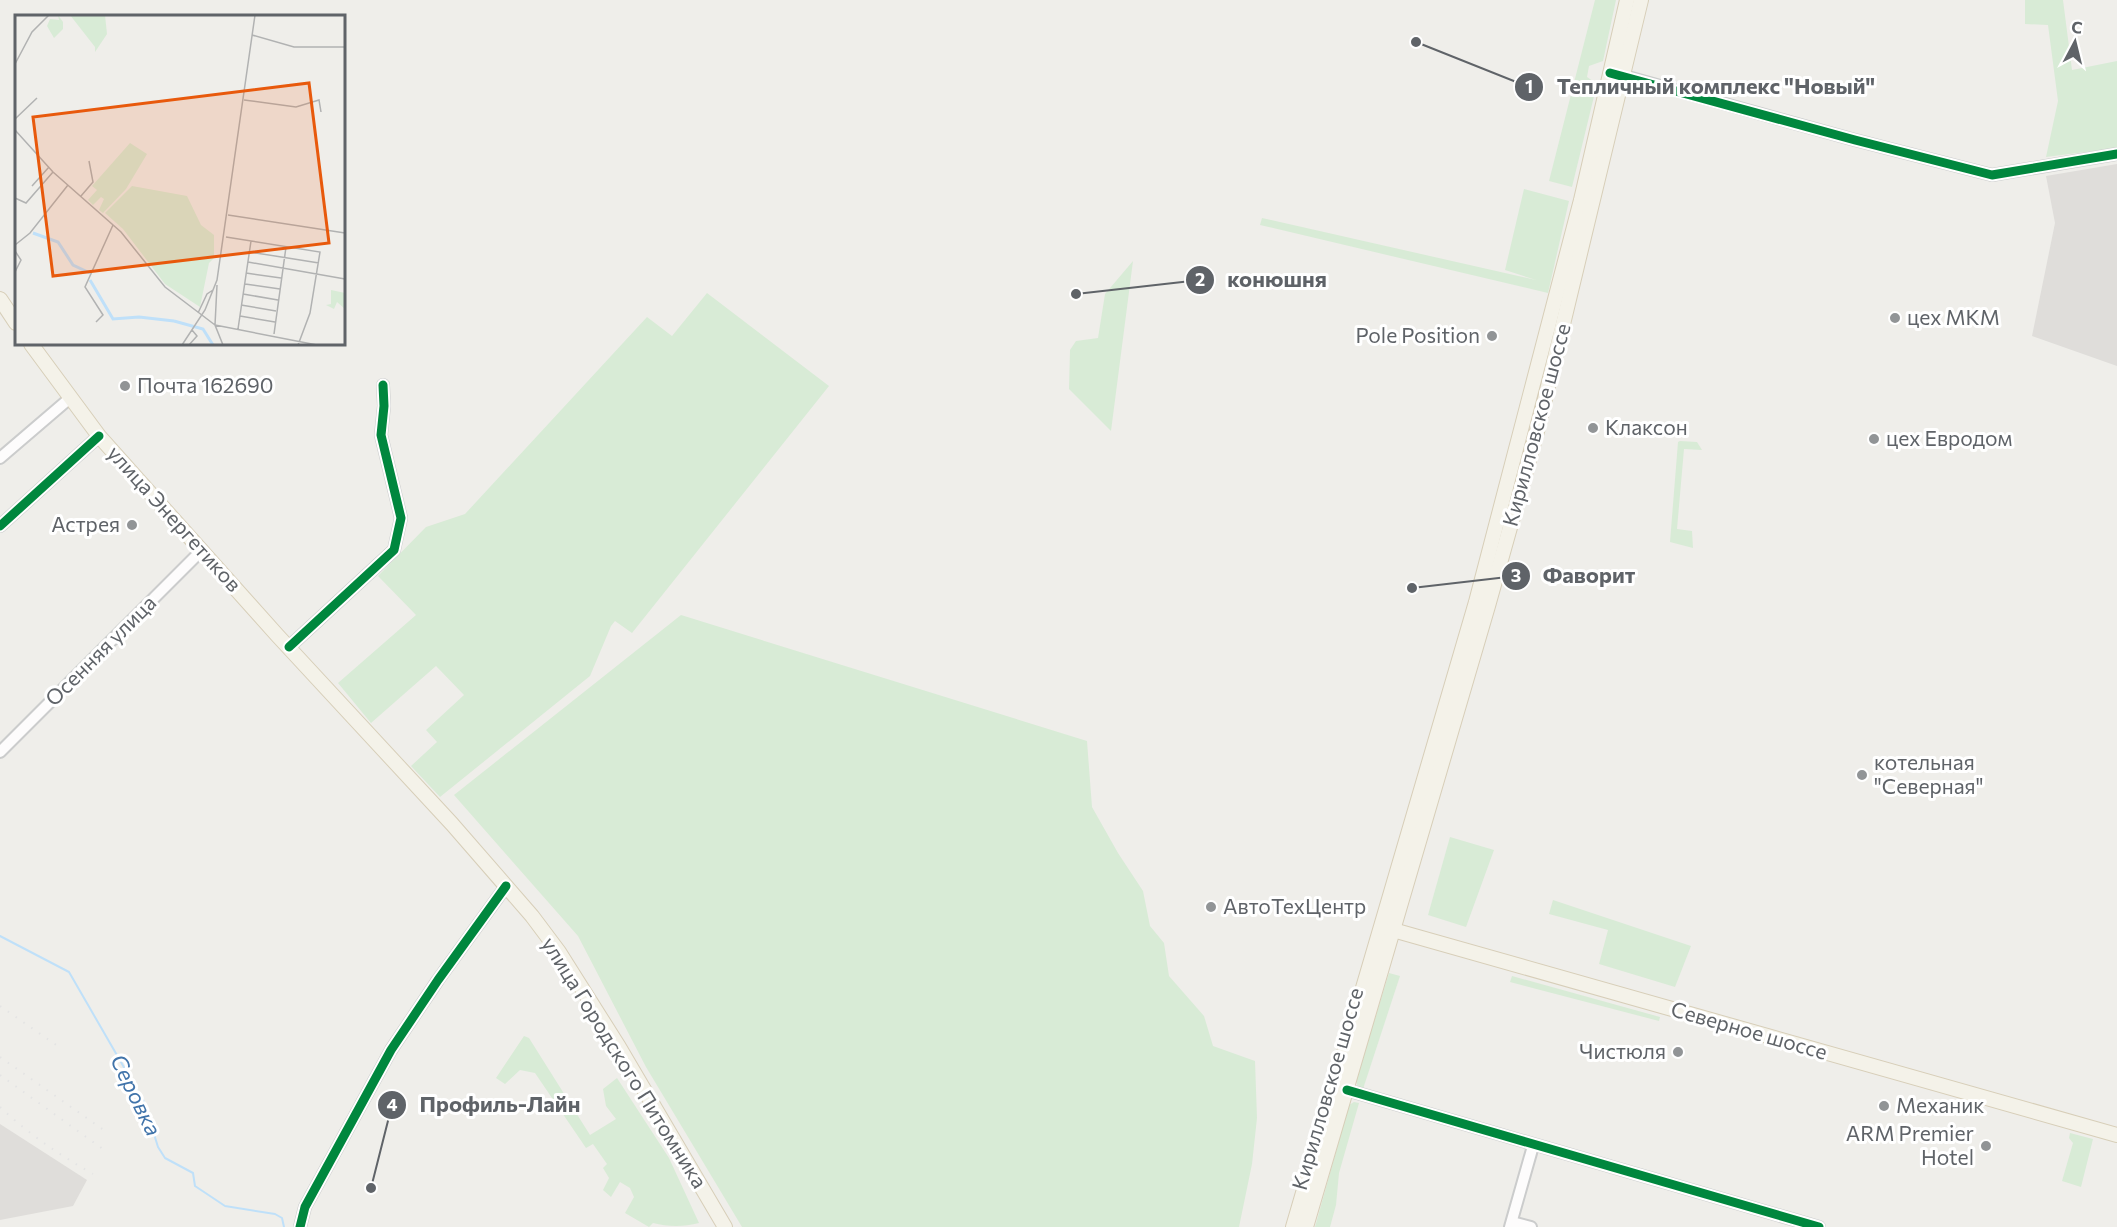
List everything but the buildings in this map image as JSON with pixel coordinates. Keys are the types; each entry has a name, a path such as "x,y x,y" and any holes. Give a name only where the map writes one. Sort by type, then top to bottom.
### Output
{"main road":[{"name":"Кирилловское шоссе","path":"1617,74 1626,0"},
{"name":"Кирилловское шоссе","path":"1293,1227 1485,617 1539,424 1617,74 1641,0"},
{"path":"0,299 15,322"},
{"name":"улица Энергетиков","path":"32,345 99,436 277,635"},
{"name":"улица Городского Питомника","path":"277,635 506,886 559,952 619,1047 725,1227"},
{"name":"Кирилловское шоссе","path":"1306,1227 1347,1090 1387,928"},
{"name":"Северное шоссе","path":"1387,928 2117,1135"}],"street":[{"path":"1617,74 1855,140 1992,175 2117,154"},
{"path":"290,647 394,549 401,519 381,435 384,406 383,385"},
{"path":"0,458 70,398"},
{"path":"0,526 99,436"},
{"name":"Осенняя улица","path":"0,752 202,550"},
{"path":"300,1227 305,1207 391,1050 506,886"},
{"path":"1347,1090 1790,1223 1819,1227"},
{"path":"1531,1227 1511,1224 1533,1146"}],"shaded area":[{"path":"2117,164 2117,366 2032,336 2055,223 2046,176"},
{"path":"0,1124 87,1180 73,1206 0,1220"}],"green space":[{"path":"1595,0 1616,0 1603,61 1589,66 1587,77 1597,84 1572,187 1549,181"},
{"path":"2025,0 2063,0 2072,70 2117,61 2117,148 2046,157 2058,101 2048,25 2025,24"},
{"path":"1524,189 1569,201 1548,293 1260,225 1262,218 1536,280 1505,270"},
{"path":"1133,261 1111,431 1069,389 1070,350 1076,341 1098,338 1105,294"},
{"path":"707,293 829,386 632,633 615,621 590,676 440,797 411,766 437,742 426,730 464,695 436,666 371,723 338,683 416,615 378,576 426,527 465,514 647,317 672,336"},
{"path":"1678,442 1697,442 1702,450 1684,449 1677,529 1692,531 1693,548 1670,542"},
{"path":"681,615 1087,741 1092,807 1143,891 1150,926 1164,943 1169,976 1204,1016 1213,1046 1255,1061 1257,1118 1252,1164 1239,1227 742,1227 646,1067 578,936 454,795"},
{"path":"1450,837 1494,850 1466,927 1428,915"},
{"path":"1553,900 1691,946 1675,987 1599,964 1608,930 1549,914"},
{"path":"1389,973 1400,976 1363,1089 1358,1088 1356,1080"},
{"path":"1512,976 1660,1017 1659,1021 1510,982"},
{"path":"524,1036 529,1038 590,1135 616,1119 606,1106 603,1089 617,1078 669,1158 699,1223 676,1226 653,1223 649,1227 625,1213 634,1197 630,1188 620,1182 611,1197 603,1190 609,1178 603,1168 607,1164 593,1144 586,1148 535,1073 520,1070 505,1084 496,1078"},
{"path":"1354,1102 1359,1103 1339,1173 1336,1205 1330,1227 1315,1227 1349,1105"},
{"path":"2070,1133 2093,1139 2081,1187 2062,1181 2073,1143 2069,1138"}],"waterway":[{"name":"Серовка","path":"0,936 69,972 144,1102 158,1147 165,1158 193,1173 195,1186 225,1206 275,1214 282,1218 284,1227"}],"railway":[{"path":"0,1006 62,1049"},
{"path":"0,1057 108,1133"},
{"path":"0,1075 107,1152"},
{"path":"0,1107 45,1144 93,1174"}],"cycle path":[{"path":"1610,73 1992,175 2117,154"},
{"path":"289,647 394,550 401,518 381,435 384,406 383,385"},
{"path":"0,526 99,436"},
{"path":"300,1227 305,1207 391,1050 506,886"},
{"path":"1347,1090 1819,1227"}],"place":[{"name":"Тепличный комплекс \"Новый\"","path":"1416,42"},
{"name":"конюшня","path":"1076,294"},
{"name":"цех МКМ","path":"1895,318"},
{"name":"Pole Position","path":"1492,336"},
{"name":"Почта 162690","path":"125,386"},
{"name":"Клаксон","path":"1593,428"},
{"name":"цех Евродом","path":"1874,439"},
{"name":"Астрея","path":"132,525"},
{"name":"Фаворит","path":"1412,588"},
{"name":"котельная \"Северная\"","path":"1862,775"},
{"name":"АвтоТехЦентр","path":"1211,907"},
{"name":"Чистюля","path":"1678,1052"},
{"name":"Механик","path":"1884,1106"},
{"name":"ARM Premier Hotel","path":"1986,1146"},
{"name":"Профиль-Лайн","path":"371,1188"}]}
